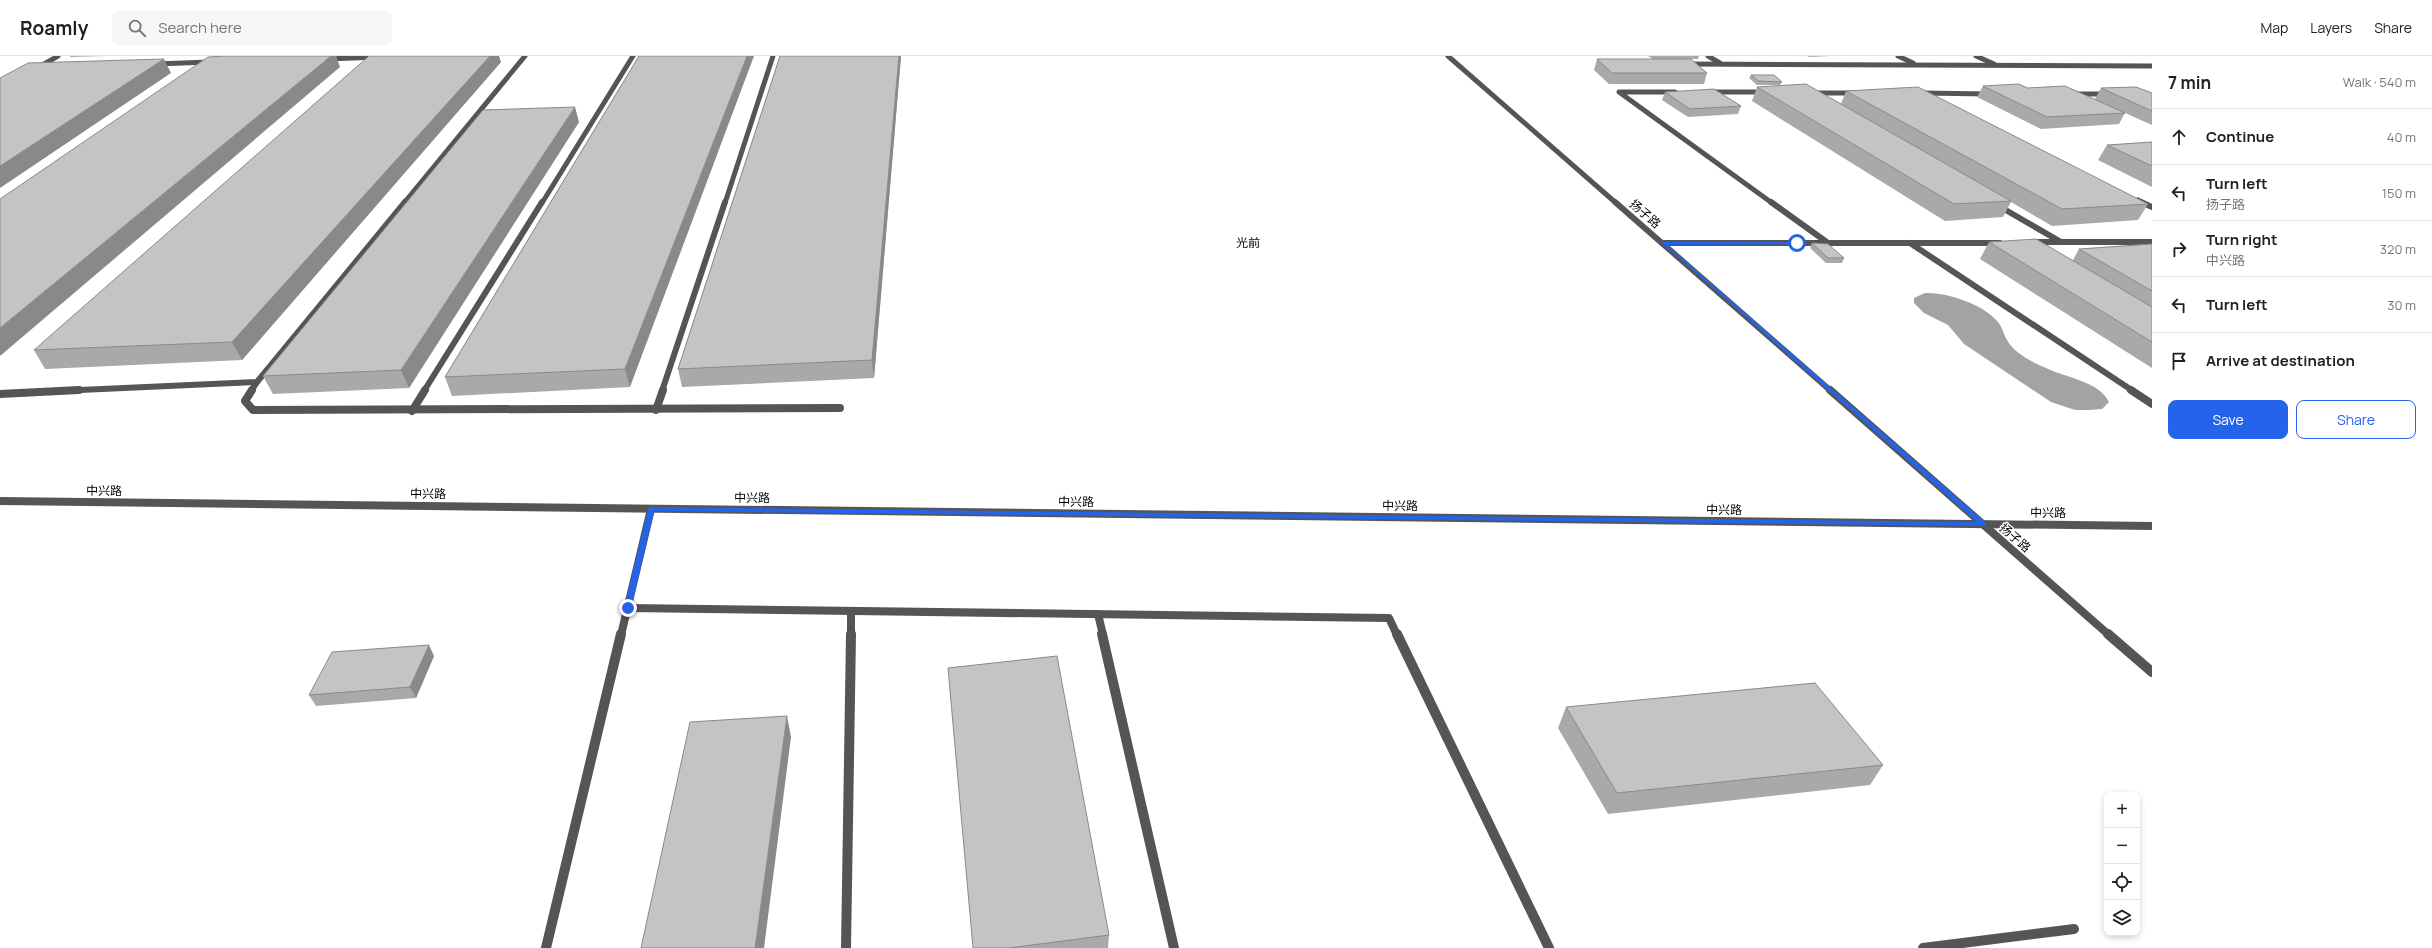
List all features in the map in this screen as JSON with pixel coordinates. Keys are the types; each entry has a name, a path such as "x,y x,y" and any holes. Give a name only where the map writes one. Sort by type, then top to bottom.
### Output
{"street":[{"path":"32,71 58,56"},
{"path":"525,56 257,382 245,401 254,410 412,411 840,408"},
{"path":"412,411 633,56"},
{"path":"656,410 773,56"},
{"name":"扬子路","path":"1448,56 2152,672"},
{"path":"1708,56 1720,64"},
{"path":"1898,56 1916,65"},
{"path":"1976,56 1997,65"},
{"path":"324,59 384,57"},
{"path":"363,63 369,58"},
{"path":"191,71 204,62"},
{"path":"149,64 219,62"},
{"path":"1682,64 2152,66"},
{"path":"39,67 54,66"},
{"path":"1680,92 1619,92 1828,243"},
{"path":"1704,92 1773,92"},
{"path":"1818,100 1804,92 1858,93"},
{"path":"1913,93 1998,94"},
{"path":"1928,93 1942,100"},
{"path":"2068,94 2114,94"},
{"path":"2131,196 2152,207"},
{"path":"1994,203 2061,242"},
{"path":"1662,243 2008,242"},
{"path":"2023,242 2152,242"},
{"path":"1909,243 2152,404"},
{"path":"0,394 257,382"},
{"name":"中兴路","path":"0,501 2152,526"},
{"path":"546,948 651,509"},
{"path":"628,608 1389,618 1549,948"},
{"path":"846,948 850,611"},
{"path":"1098,614 1174,948"},
{"path":"1923,948 2074,929"}],"shaded area":[{"path":"1925,293 1934,293 1964,300 1983,309 1999,323 2010,345 2019,353 2041,366 2098,389 2109,402 2102,409 2075,410 2051,402 1964,344 1948,325 1924,313 1914,303 1914,298"}],"building":[{"path":"331,56 0,328 0,199 208,57"},
{"path":"369,56 490,56 232,342 34,350"},
{"path":"639,56 747,56 625,369 445,377"},
{"path":"780,56 899,56 872,360 678,369"},
{"path":"164,59 0,166 0,78 28,63"},
{"path":"1597,59 1691,59 1707,73 1612,73"},
{"path":"1751,75 1774,75 1782,82 1759,81"},
{"path":"1806,84 2011,201 1954,204 1757,87"},
{"path":"2019,84 2027,88 2065,86 2125,113 2047,117 1983,86"},
{"path":"1918,87 2148,204 2062,209 1846,91"},
{"path":"2136,87 2152,93 2152,111 2101,88"},
{"path":"1714,89 1741,106 1690,109 1665,92"},
{"path":"575,107 401,370 263,376 483,110"},
{"path":"2152,142 2152,166 2107,145"},
{"path":"2036,239 2152,307 2152,342 1989,242"},
{"path":"1812,243 1828,244 1844,258 1828,258"},
{"path":"2152,244 2152,291 2079,249"},
{"path":"429,645 410,687 309,695 332,652"},
{"path":"1057,656 1109,935 1009,948 973,948 948,668"},
{"path":"1815,683 1883,765 1617,793 1566,707"},
{"path":"787,716 755,948 641,948 690,722"}],"district":[{"name":"光前","path":"1248,243"}],"route":[{"path":"628,608 651,509 1984,525 1662,243 1797,243"}]}
